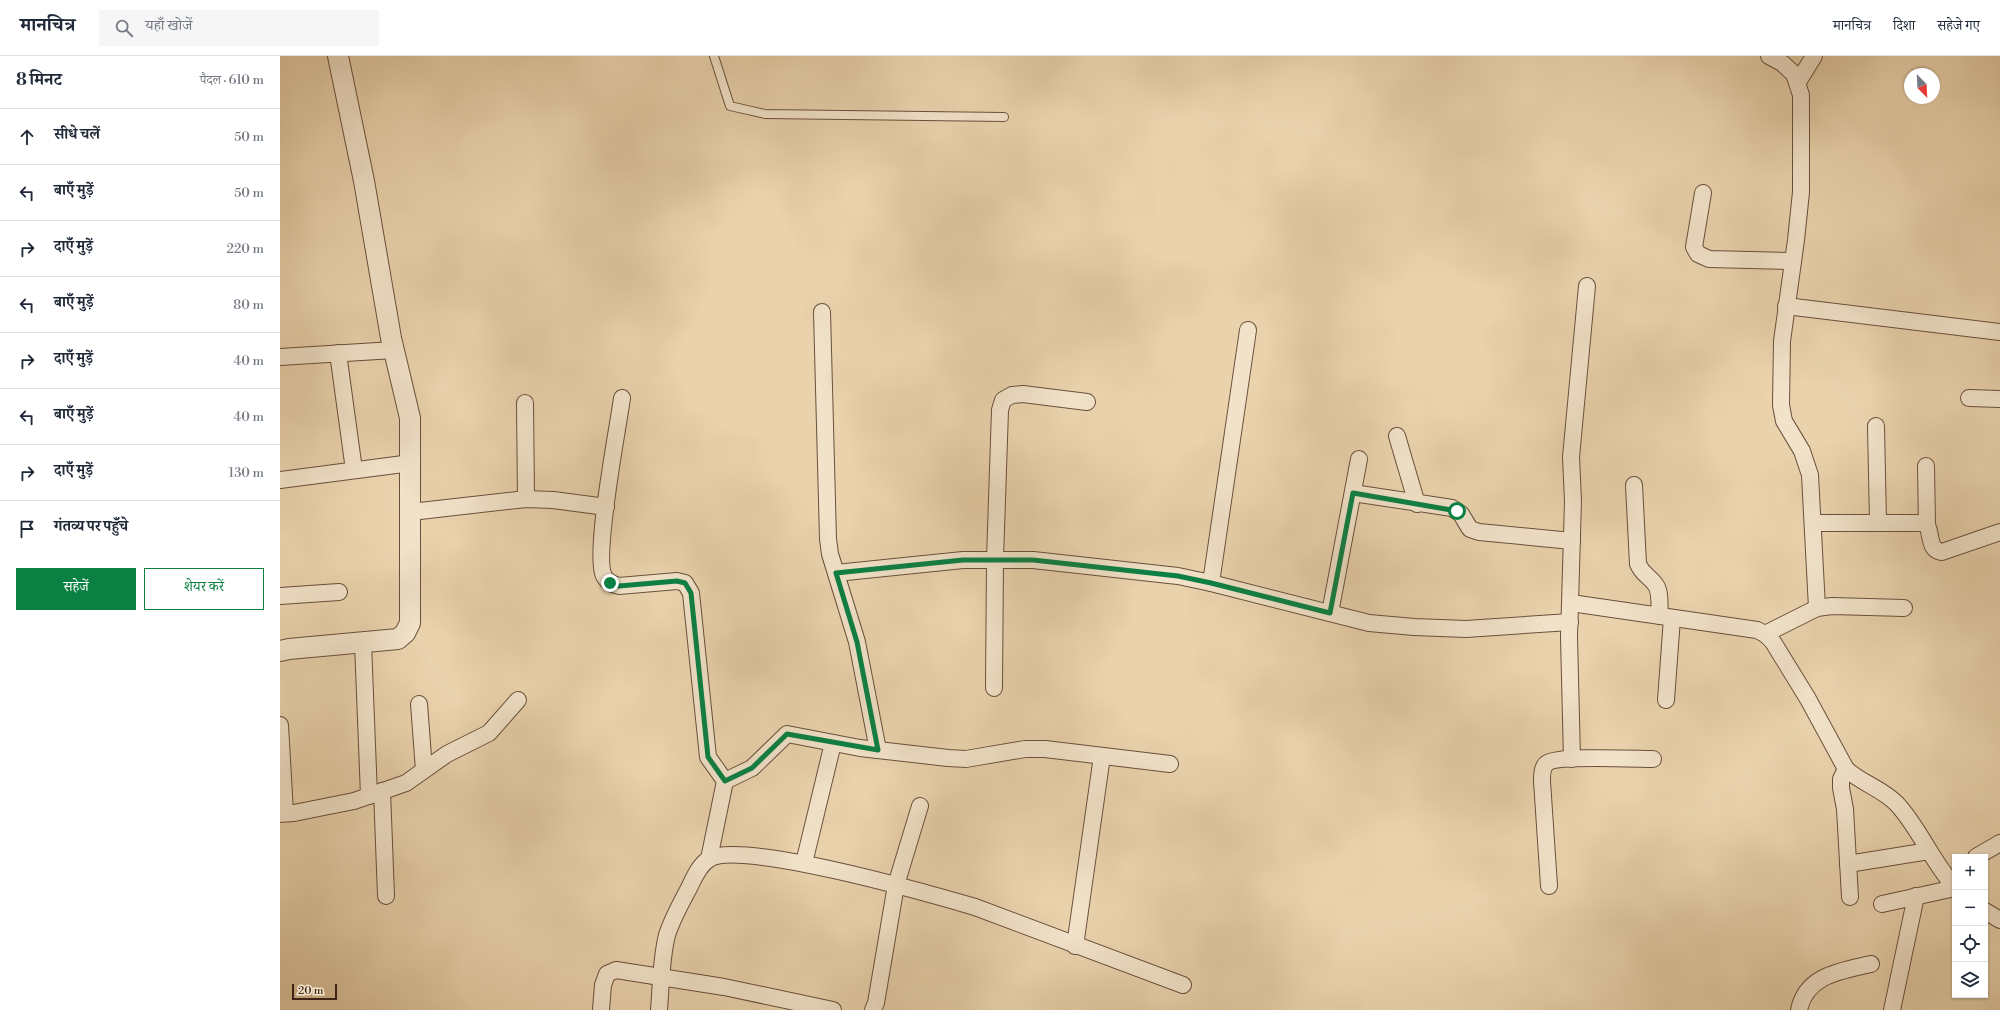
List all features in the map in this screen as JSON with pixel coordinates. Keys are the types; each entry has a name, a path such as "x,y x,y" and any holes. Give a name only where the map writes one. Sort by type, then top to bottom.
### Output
{"street":[{"path":"280,651 398,639 405,633 410,623 410,418 394,350 364,181 338,56"},
{"path":"1769,56 1782,63 1794,74 1798,82 1802,112 1801,192 1782,341 1781,404 1784,421 1802,451 1810,475 1817,608"},
{"path":"1798,82 1814,56"},
{"path":"1703,193 1694,246 1698,254 1709,259 1793,261"},
{"path":"1572,759 1570,622 1573,501 1571,457 1587,286"},
{"path":"1786,306 2000,332"},
{"path":"822,312 828,539 836,573 857,642 878,750"},
{"path":"1211,583 1248,330"},
{"path":"280,357 394,350"},
{"path":"338,353 354,470"},
{"path":"994,688 995,559 1000,410 1003,400 1012,395 1023,394 1087,402"},
{"path":"622,398 603,524 602,565 604,576 610,583 619,586 677,581 685,583 691,593 708,757 725,781 709,859"},
{"path":"1969,398 2000,399"},
{"path":"525,403 526,499"},
{"path":"1876,426 1878,522"},
{"path":"1397,436 1417,504"},
{"path":"1330,613 1359,459"},
{"path":"280,480 411,463"},
{"path":"1926,466 1927,525 1932,546 1936,551 1942,552 2000,532"},
{"path":"1634,485 1638,564 1642,573 1655,584 1658,589 1666,617 1666,700"},
{"path":"1353,493 1457,511 1470,530 1479,532 1572,541"},
{"path":"411,512 526,499 553,500 606,506"},
{"path":"1813,523 1878,522 1927,525"},
{"path":"836,573 995,559 1033,560 1140,571 1211,583 1369,623 1414,627 1491,628 1570,622"},
{"path":"280,596 339,592"},
{"path":"1571,603 1757,630 1765,634 1773,642 1808,699 1846,769 1855,778 1895,802 1908,818 1929,852 1950,872"},
{"path":"1765,634 1817,608 1832,606 1904,608"},
{"path":"363,643 386,896"},
{"path":"280,725 282,813 336,805 376,794 406,783 447,754 489,733 518,700"},
{"path":"419,704 424,770"},
{"path":"725,781 752,768 787,734 878,750 966,758 1025,749 1045,749 1170,764"},
{"path":"804,863 833,743"},
{"path":"1075,946 1102,756"},
{"path":"1549,886 1542,770 1545,764 1550,760 1653,759"},
{"path":"1846,769 1841,779 1841,788 1845,809 1850,897"},
{"path":"873,1010 876,1003 896,885 920,806"},
{"path":"1981,854 2000,843"},
{"path":"1848,864 1929,852"},
{"path":"659,1010 661,977 667,934 697,871 709,859 719,855 732,854 804,863 896,885 975,907 1075,946 1183,985"},
{"path":"1882,904 1952,889"},
{"path":"1892,1010 1916,896"},
{"path":"1988,912 2000,920"},
{"path":"1799,1010 1807,990 1816,981 1829,974 1871,964"},
{"path":"601,1010 603,985 607,974 616,970 724,987 833,1010"}],"lane":[{"path":"714,56 730,106 765,114 1004,117"}],"route":[{"path":"610,583 619,586 677,581 685,583 691,593 708,757 725,781 752,768 787,734 878,750 857,642 836,573 963,560 1033,560 1178,576 1330,613 1353,493 1417,504 1452,508 1457,511"}]}
